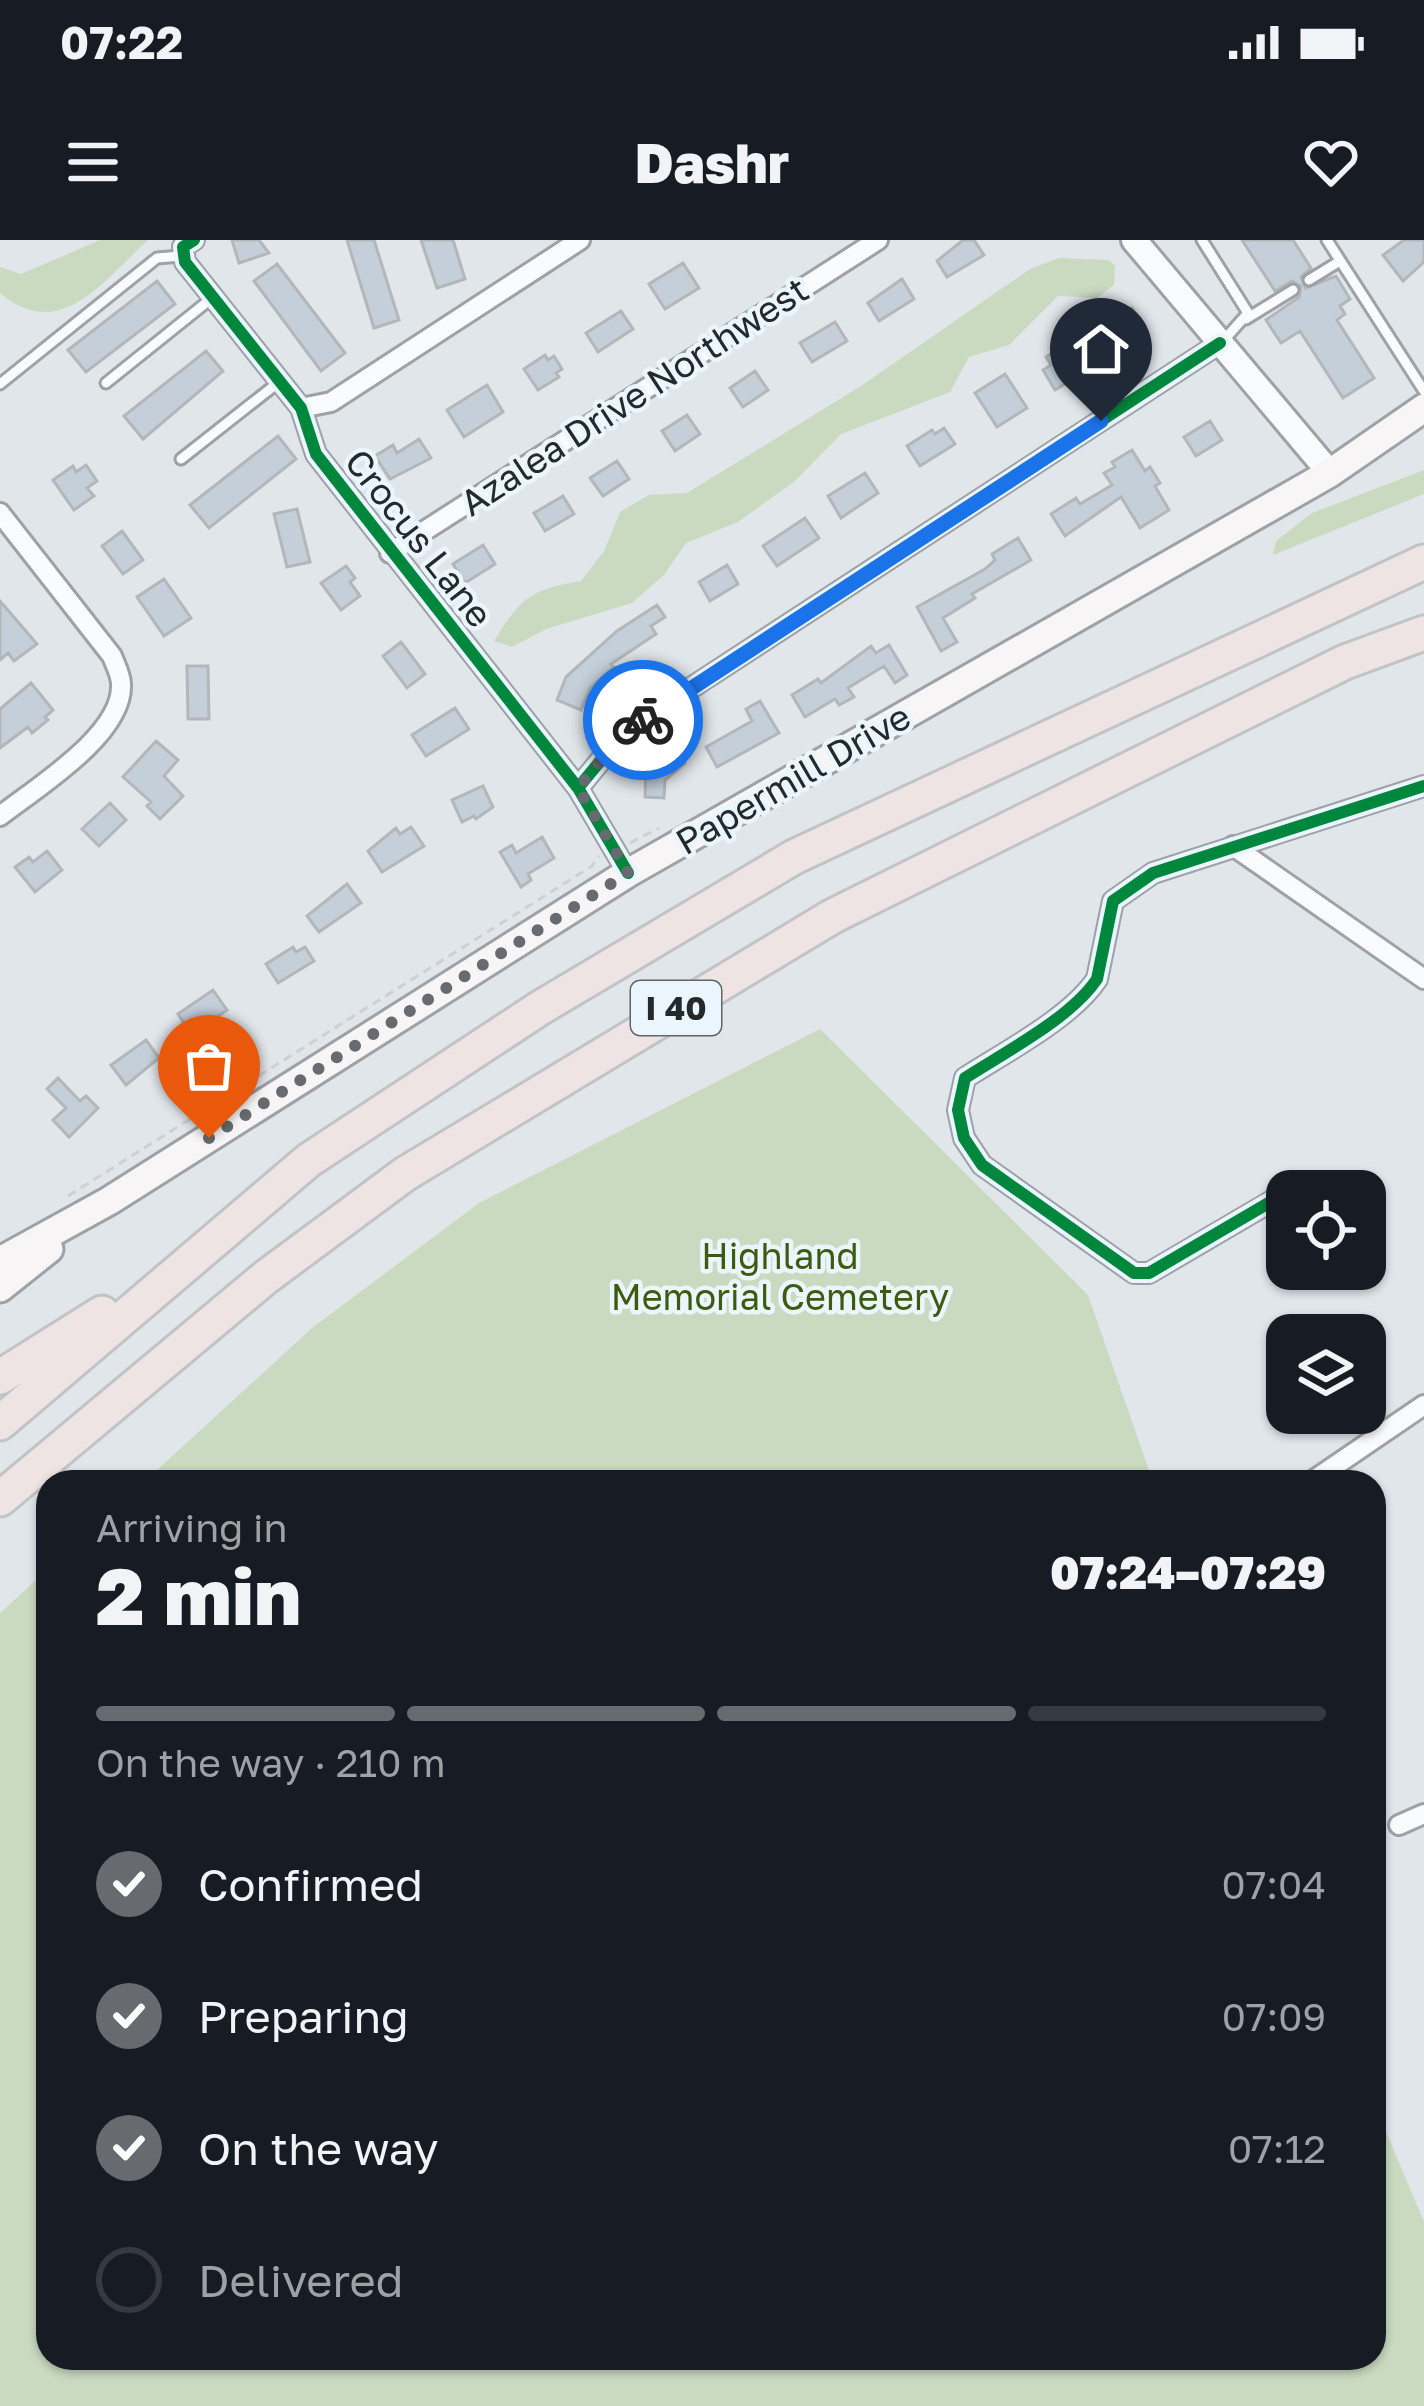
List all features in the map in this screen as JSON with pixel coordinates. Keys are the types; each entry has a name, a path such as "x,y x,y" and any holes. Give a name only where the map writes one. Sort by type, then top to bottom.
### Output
{"highway":[{"name":"I 40","path":"0,1423 309,1160 540,1008 794,857 1424,562"},
{"name":"I 40","path":"0,1499 266,1277 405,1174 635,1032 853,905 1345,662 1424,633"},
{"path":"0,1377 201,1252"}],"main road":[{"name":"Papermill Drive","path":"0,1261 109,1201 628,873 1330,473 1424,408"},
{"name":"Papermill Drive","path":"0,1288 109,1201"}],"street":[{"name":"Crocus Lane","path":"301,408 331,402 580,240"},
{"name":"Azalea Drive Northwest","path":"390,553 878,240"},
{"path":"1134,240 1330,473"},
{"name":"Crocus Lane","path":"188,248 212,298 301,408 316,454 578,788 628,873"},
{"path":"578,788 625,731 1220,343"},
{"path":"0,513 112,656 122,683 115,715 80,754 0,816"},
{"path":"1266,1204 1148,1273 1134,1273 982,1165 964,1138 958,1110 965,1078 1090,988 1097,979 1113,901 1153,873 1424,786"},
{"path":"1237,844 1424,979"},
{"path":"1329,1470 1424,1405"},
{"path":"1400,1825 1424,1814"}],"lane":[{"path":"1202,240 1245,304 1246,319"},
{"path":"1327,240 1424,391"},
{"path":"0,384 157,258 188,248"},
{"path":"1309,280 1340,261"},
{"path":"1220,343 1246,319 1293,290"},
{"path":"106,383 212,298"},
{"path":"181,459 279,382"}],"green space":[{"path":"100,240 148,240 97,288 61,309 42,312 22,307 0,293 0,267 21,274"},
{"path":"1059,258 1109,260 1115,266 1114,285 1097,298 1058,296 1009,345 969,357 950,392 841,434 795,481 738,522 686,543 664,575 632,603 546,629 512,647 494,641 529,598 581,581 604,551 620,512 649,495 687,493 861,386 1030,269"},
{"path":"1424,470 1424,494 1273,555 1276,541 1312,513"},
{"name":"Highland Memorial Cemetery","path":"820,1029 1088,1295 1149,1470 157,1470 312,1328 479,1203"},
{"path":"36,1580 36,2370 1386,2370 1386,2132 1424,2222 1424,2406 0,2406 0,1613"}],"building":[{"path":"232,240 259,240 269,253 239,263"},
{"path":"347,240 374,240 399,320 374,328"},
{"path":"421,240 453,240 465,279 437,288"},
{"path":"963,240 974,240 984,255 947,277 937,261"},
{"path":"1242,240 1293,240 1311,268 1301,277 1306,288 1336,276 1350,299 1340,306 1345,314 1337,320 1374,378 1343,398 1300,331 1281,343 1266,320 1299,297 1301,286 1292,281 1275,291"},
{"path":"1404,240 1424,240 1424,262 1403,281 1383,255"},
{"path":"683,263 699,288 665,309 649,284"},
{"path":"277,264 345,353 321,371 254,281"},
{"path":"902,279 914,299 879,321 868,303"},
{"path":"157,281 175,304 86,372 68,350"},
{"path":"1132,308 1145,328 1077,367 1081,374 1055,390 1043,370 1051,365 1046,357 1074,340 1078,347 1111,328 1107,323"},
{"path":"621,311 633,329 598,352 586,333"},
{"path":"835,322 847,341 812,362 800,343"},
{"path":"206,351 223,371 143,439 124,416"},
{"path":"545,355 548,360 554,356 562,369 556,373 559,377 538,390 524,369"},
{"path":"755,371 768,390 743,407 730,388"},
{"path":"1005,374 1027,408 997,427 975,393"},
{"path":"487,385 503,412 464,437 447,410"},
{"path":"687,415 700,434 675,451 662,431"},
{"path":"1210,421 1222,440 1196,456 1184,437"},
{"path":"944,428 955,444 920,466 907,446"},
{"path":"278,436 296,459 209,528 190,505"},
{"path":"419,439 431,458 390,479 375,456 393,445 397,453"},
{"path":"1132,450 1145,471 1150,467 1160,483 1155,486 1169,510 1140,528 1121,497 1065,536 1051,514 1076,498 1080,504 1112,485 1104,473"},
{"path":"617,461 629,479 603,496 590,478"},
{"path":"86,465 97,481 87,488 94,496 74,510 53,480 73,466 76,472"},
{"path":"865,473 878,493 841,518 828,496"},
{"path":"563,496 574,514 545,531 534,513"},
{"path":"297,509 310,562 287,567 274,514"},
{"path":"805,518 819,538 777,566 763,546"},
{"path":"122,531 143,560 123,574 102,546"},
{"path":"1018,538 1031,560 972,594 975,598 943,618 957,642 941,651 917,607 985,569 995,560 992,554"},
{"path":"483,545 495,564 465,583 453,564"},
{"path":"727,565 738,584 710,601 699,582"},
{"path":"346,566 360,596 341,610 321,583"},
{"path":"164,579 191,618 164,636 137,597"},
{"path":"0,601 37,644 14,661 8,653 0,660"},
{"path":"657,605 665,617 651,626 656,634 611,664 614,667 590,688 581,710 557,700 566,677 617,631"},
{"path":"401,642 425,674 407,688 383,656"},
{"path":"889,645 907,675 895,683 884,666 848,688 854,697 839,705 835,699 805,717 792,695 818,679 821,683 871,646 876,653"},
{"path":"187,666 208,666 209,719 188,719"},
{"path":"31,683 53,710 32,733 28,727 0,748 0,709"},
{"path":"760,701 779,733 717,767 706,747 752,721 746,709"},
{"path":"455,708 469,729 426,756 412,735"},
{"path":"156,741 178,760 164,776 183,796 160,819 147,806 151,802 123,777"},
{"path":"672,749 685,763 665,780 664,798 645,797 646,766 653,766"},
{"path":"483,786 493,807 462,822 452,800"},
{"path":"110,803 126,820 99,846 82,829"},
{"path":"411,827 424,846 382,872 368,851 396,828 400,834"},
{"path":"542,837 554,858 528,874 531,880 521,887 500,852 512,845 516,853"},
{"path":"47,851 62,870 35,892 15,867"},
{"path":"347,884 361,903 319,932 307,916"},
{"path":"293,947 296,952 305,947 314,961 278,983 266,964"},
{"path":"213,990 227,1010 191,1034 178,1014"},
{"path":"146,1040 159,1058 126,1085 111,1065"},
{"path":"58,1078 80,1101 86,1096 98,1108 69,1137 53,1120 66,1108 47,1089"}],"cycle path":[{"path":"194,240 183,247 185,262 301,408 316,454 578,788 628,873"},
{"path":"578,788 625,731 1220,343"},
{"path":"1266,1204 1149,1273 1134,1273 982,1165 964,1138 958,1110 965,1078 1036,1033 1086,993 1097,979 1113,901 1153,873 1424,786"}],"way so far":[{"path":"209,1138 628,873 578,788 625,731 643,720"}],"route":[{"path":"643,720 1101,421"}]}
